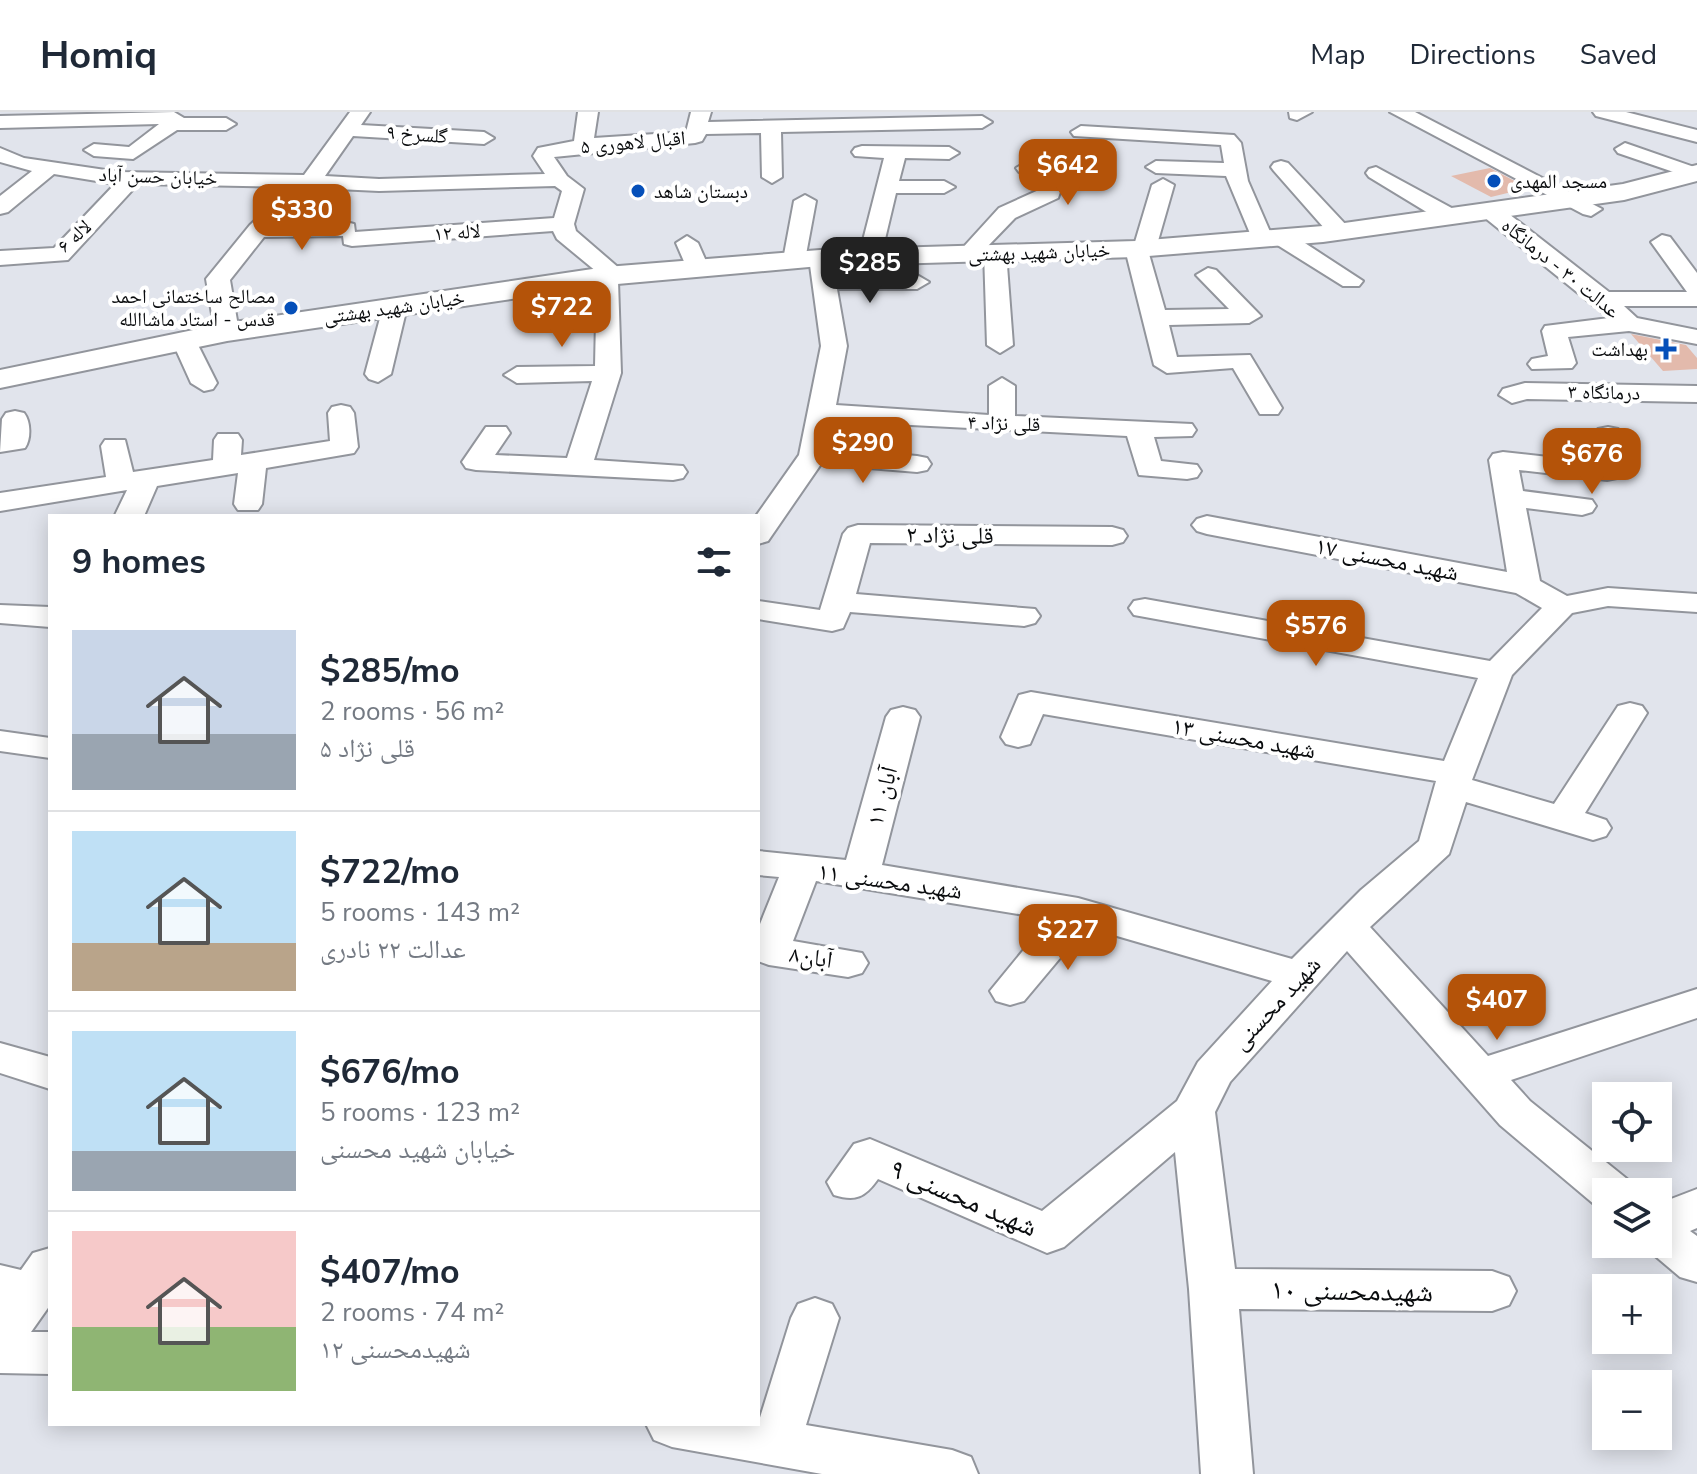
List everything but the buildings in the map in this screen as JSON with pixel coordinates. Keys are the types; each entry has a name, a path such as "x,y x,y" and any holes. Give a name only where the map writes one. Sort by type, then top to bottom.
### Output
{"main road":[{"name":"خیابان شهید بهشتی","path":"0,379 227,332 611,276 692,256 813,267 870,256 1140,248 1340,232 1492,212 1583,204 1685,181"}],"street":[{"path":"583,145 588,112"},
{"path":"1400,112 1583,204"},
{"path":"1603,112 1666,119 1697,136"},
{"path":"0,122 174,118 172,124 133,153 94,150"},
{"name":"اقبال لاهوری ۵","path":"559,180 543,156 545,152 583,145 686,139 697,135 700,120 771,127 934,123 977,126"},
{"path":"227,332 218,279 258,230 310,182 355,121"},
{"name":"گلسرخ ۹","path":"355,121 484,138"},
{"path":"172,124 226,124"},
{"path":"771,127 772,177"},
{"path":"1081,132 1227,139 1231,143 1237,181 1271,238 1351,281"},
{"path":"1625,149 1685,181"},
{"path":"862,152 949,153"},
{"path":"870,256 896,152"},
{"name":"خیابان حسن آباد","path":"0,154 19,163 132,178 191,172 310,182 424,184 559,180"},
{"path":"424,184 428,161"},
{"path":"1281,167 1340,232"},
{"path":"0,207 49,168"},
{"path":"1000,345 982,253 1007,213 1050,193 1057,171 1026,168"},
{"path":"1236,170 1159,176 1140,248 1167,365 1241,360 1269,408"},
{"path":"179,199 191,172"},
{"path":"1376,173 1451,217"},
{"name":"لاله ۶","path":"0,258 60,255 132,178"},
{"path":"559,180 571,187 573,193 563,224 566,235 611,276 608,373 578,466"},
{"path":"888,187 944,187"},
{"path":"760,532 813,455 834,346 813,267 805,201"},
{"name":"عدالت ۳۰ - درمانگاه","path":"1492,212 1603,299 1629,324"},
{"name":"لاله ۱۲","path":"258,230 349,234 563,224"},
{"path":"1662,242 1697,289"},
{"path":"813,267 917,282"},
{"path":"1154,318 1249,316 1208,275"},
{"path":"1603,299 1697,299"},
{"path":"378,374 395,307"},
{"path":"1541,364 1563,363 1554,331 1629,324 1697,337"},
{"path":"184,341 204,383"},
{"path":"517,375 608,373"},
{"path":"1002,386 1002,424"},
{"name":"درمانگاه ۳","path":"1512,395 1525,391 1697,394"},
{"name":"قلی نژاد ۴","path":"822,412 1002,424 1182,430"},
{"path":"6,507 236,456 344,447 341,413"},
{"path":"0,444 15,442 15,419"},
{"path":"1138,428 1149,469 1187,471"},
{"path":"496,433 476,462 673,472"},
{"path":"1525,585 1503,460 1607,472 1608,435"},
{"path":"115,446 134,481 130,514"},
{"path":"813,455 917,464"},
{"path":"236,456 248,504"},
{"path":"1510,498 1582,506"},
{"name":"شهید محسنی ۱۷","path":"1207,525 1525,585 1562,606"},
{"name":"قلی نژاد ۲","path":"840,602 858,534 1112,536"},
{"path":"1562,606 1608,597 1697,603"},
{"path":"760,610 832,621 840,602 1024,616"},
{"name":"شهید محسنی","path":"1193,1112 1213,1073 1300,975 1436,846 1455,780 1497,672 1562,606"},
{"path":"1145,608 1497,672"},
{"path":"0,614 48,617"},
{"name":"شهید محسنی ۱۳","path":"1018,737 1031,702 1455,780 1578,823 1630,713"},
{"name":"آبان ۱۱","path":"861,874 903,717"},
{"path":"2,743 48,748"},
{"name":"شهید محسنی ۱۱","path":"760,863 861,874 1078,911 1300,975"},
{"name":"آبان۸","path":"802,868 769,951 848,963"},
{"path":"1010,991 1078,911"},
{"path":"1348,927 1515,1113 1594,1178"},
{"path":"1481,1074 1697,1003"},
{"path":"0,1058 48,1072"},
{"path":"1193,1112 1213,1289 1227,1474"},
{"name":"شهید محسنی ۹","path":"850,1182 870,1156 1047,1234 1193,1112"},
{"path":"1672,1220 1697,1207"},
{"path":"1672,1241 1697,1263"},
{"path":"0,1337 27,1282"},
{"name":"شهیدمحسنی ۱۰","path":"1213,1289 1492,1291"},
{"path":"775,1442 815,1318"},
{"path":"0,1352 48,1353"},
{"path":"683,1426 952,1474"}],"place":[{"name":"مسجد المهدی","path":"1494,181"},
{"name":"دبستان شاهد","path":"638,191"},
{"name":"مصالح ساختمانی احمد قدس - استاد ماشاالله","path":"291,308"},
{"name":"بهداشت","path":"1666,349"}]}
